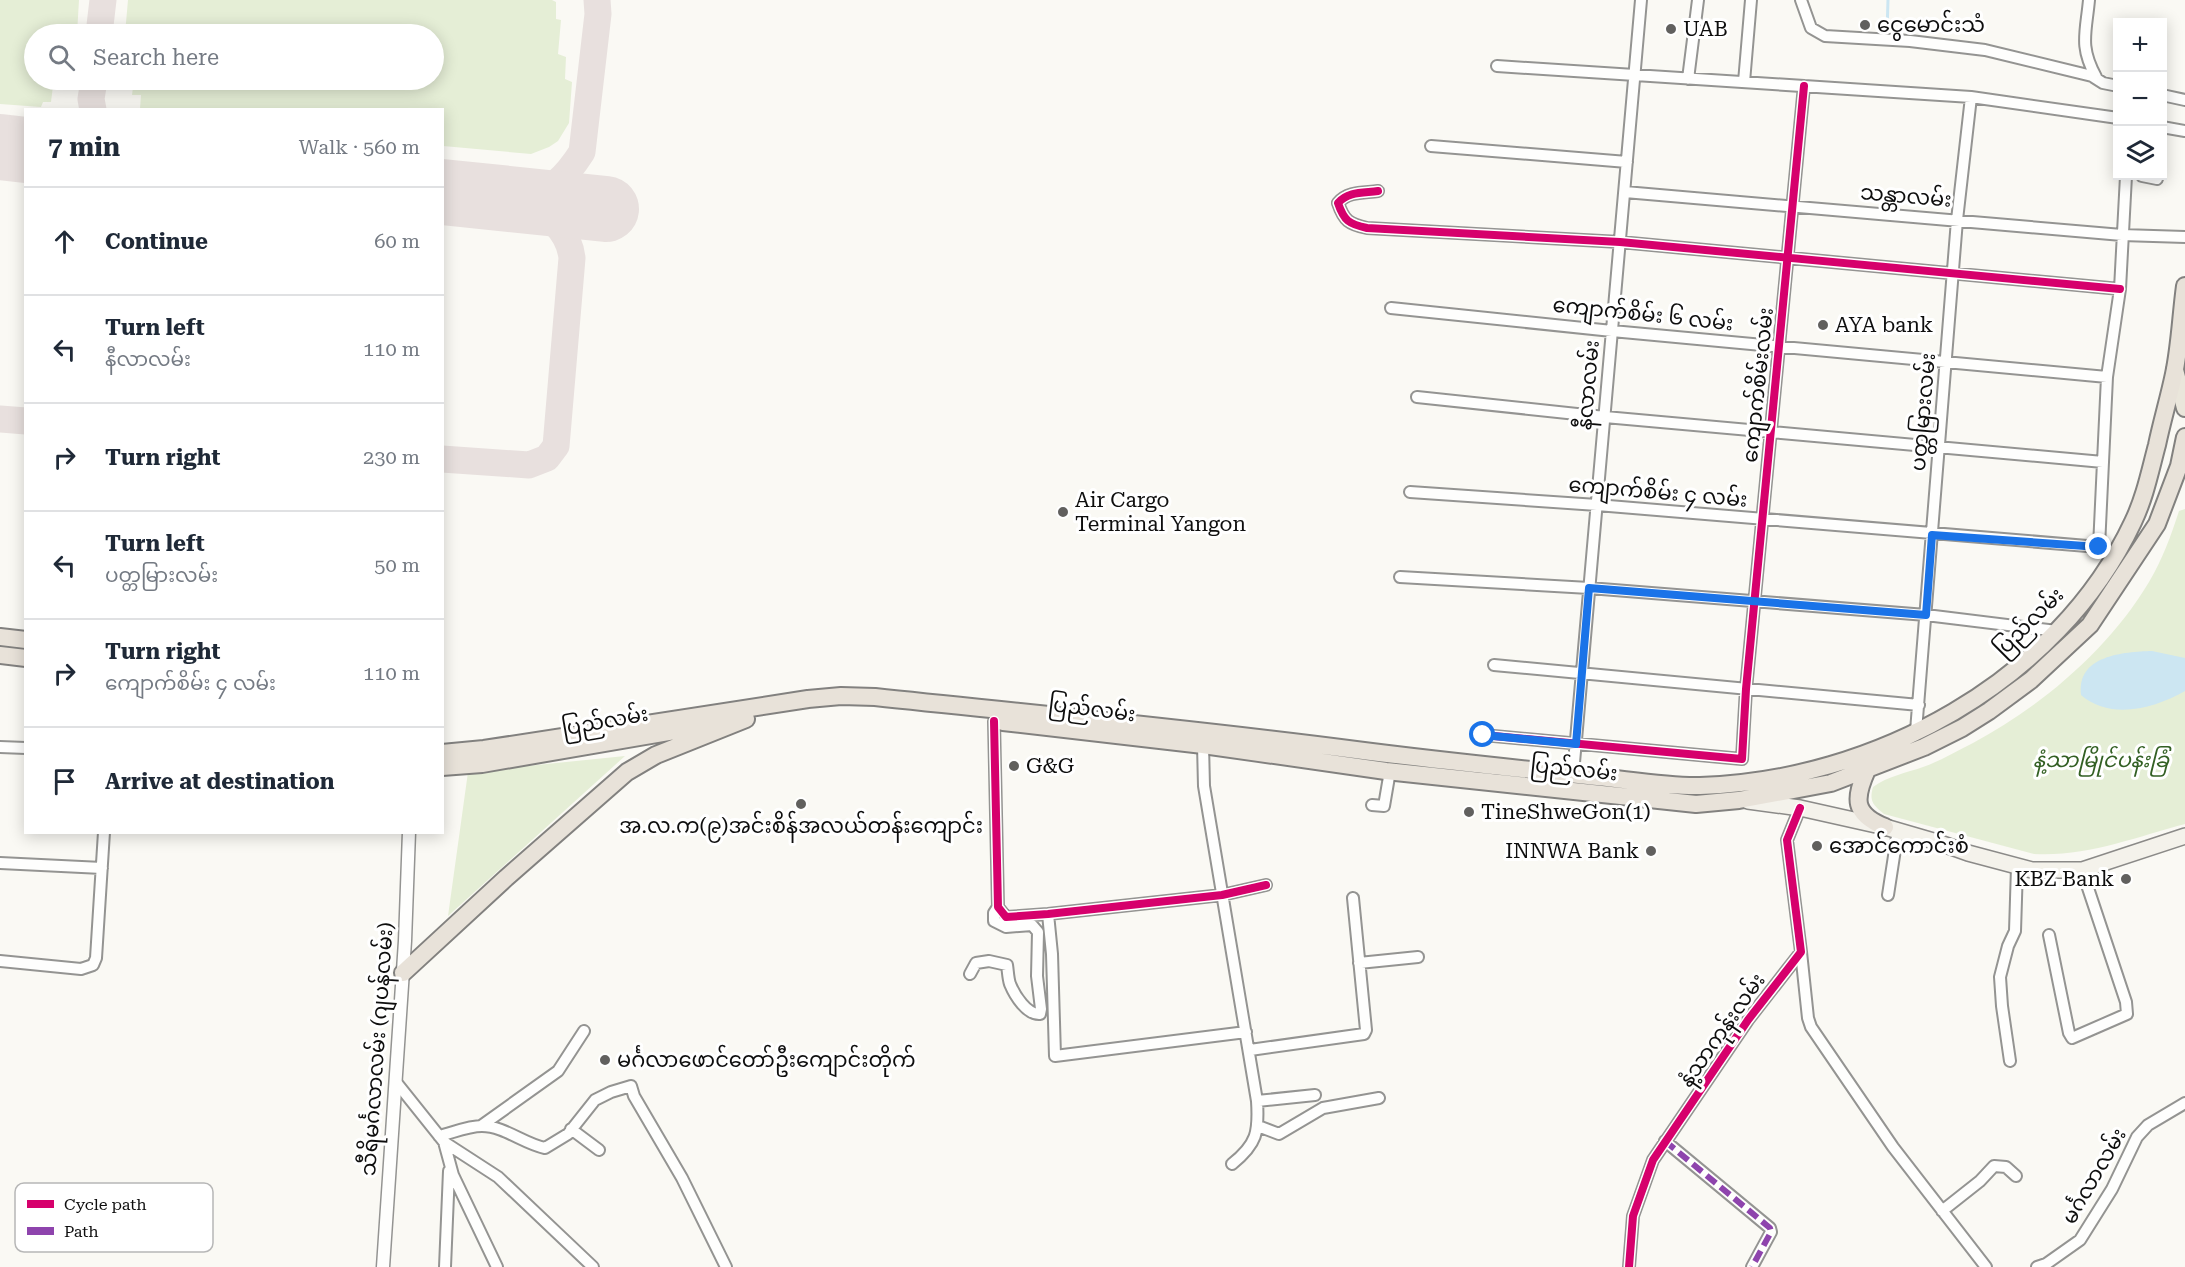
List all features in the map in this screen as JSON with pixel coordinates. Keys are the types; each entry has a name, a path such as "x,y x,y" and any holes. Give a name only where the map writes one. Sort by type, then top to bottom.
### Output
{"highway":[{"name":"ပြည်လမ်း","path":"444,753 484,749 808,699 875,697 1210,732 1468,764 1696,786 1745,783 1831,783 1916,730 1942,719 2017,668 2057,632 2075,612 2115,558 2146,490 2178,361 2185,286"},
{"name":"ပြည်လမ်း","path":"1863,763 1924,747 1962,728 2031,680 2090,625 2177,492 2185,437"},
{"path":"0,637 24,640"},
{"path":"0,655 24,658"},
{"name":"ပြည်လမ်း","path":"444,767 494,762 808,708 874,706 1203,745 1390,771 1696,804 1739,800 1792,783"},
{"path":"403,973 506,878 627,772 656,755 746,718"},
{"path":"1863,763 1857,796 1861,811 1869,820 1892,829"}],"main road":[{"path":"2178,361 2185,408"},
{"path":"1792,783 1798,807"},
{"name":"ပြည်လမ်း","path":"1696,786 1739,800"},
{"path":"1739,800 1798,807 1892,829 1968,854 2031,870 2082,870 2185,836"}],"street":[{"name":"နီလာလမ်း","path":"1573,774 1641,0"},
{"path":"1688,79 1698,0"},
{"path":"1744,82 1751,0"},
{"path":"1801,0 1811,28 1825,36 1985,50 2096,77"},
{"path":"2089,0 2083,42 2089,64 2096,77 2103,83 2113,85"},
{"path":"1497,66 1971,97 2113,117"},
{"name":"ကျောက်စိမ်းလမ်း","path":"1576,744 1742,759 1746,689 1803,87"},
{"path":"2167,96 2185,100"},
{"name":"ပတ္တမြားလမ်း","path":"1916,730 1953,273 1971,97"},
{"path":"2167,128 2185,131"},
{"path":"1431,146 1627,162"},
{"path":"2115,558 2099,547 2108,377 2120,289 2126,180"},
{"path":"1378,191 1349,194 1338,203 1342,216 1352,224 1367,228 1620,242 2120,289"},
{"name":"သန္တာလမ်း","path":"1624,192 2122,235 2185,237"},
{"name":"ကျောက်စိမ်း ၆ လမ်း","path":"1391,308 2108,377"},
{"name":"ကျောက်စိမ်းလမ်း","path":"1417,397 1605,417 2103,462"},
{"name":"ကျောက်စိမ်း ၄ လမ်း","path":"1410,492 1597,505 1932,535 2099,547"},
{"path":"1400,577 1589,588 1926,615 2057,632"},
{"path":"1494,665 1919,705"},
{"path":"970,974 976,963 989,961 1007,964 1010,984 1028,1012 1040,1014 1037,976 1038,932 1032,925 1006,927 994,921 994,913 998,907 994,720"},
{"path":"1483,735 1576,744"},
{"path":"1203,745 1204,786 1257,1101 1258,1126 1248,1151 1232,1164"},
{"path":"0,747 24,748"},
{"path":"1372,805 1384,806 1390,771"},
{"path":"1798,807 1787,840 1808,1018 1811,1027 1893,1147 1986,1267"},
{"path":"1888,896 1892,829"},
{"path":"0,961 81,969 93,965 96,958 104,834"},
{"name":"သီရိမင်္ဂလာလမ်း (ဂျပန်လမ်း)","path":"382,1267 403,973 409,834"},
{"path":"0,863 102,868"},
{"path":"2010,1060 2000,977 2008,946 2015,931 2017,867"},
{"path":"2049,935 2069,1033 2072,1038 2127,1014 2126,1002 2082,870"},
{"path":"998,907 1006,917 1048,914 1222,894 1266,885"},
{"path":"1250,1050 1364,1034 1366,1030 1353,898"},
{"path":"1048,914 1052,954 1055,1056 1246,1032"},
{"name":"နံ့သာကုန်းလမ်း","path":"1629,1267 1633,1216 1653,1160 1748,1020 1801,952"},
{"path":"1359,963 1418,957"},
{"path":"442,1139 481,1126 558,1071 584,1031"},
{"path":"396,1082 442,1139 498,1177 593,1267"},
{"path":"481,1126 501,1130 545,1148 568,1134 595,1100 631,1086 634,1096 682,1178 726,1267"},
{"path":"1257,1101 1315,1095"},
{"path":"1258,1126 1279,1134 1323,1108 1378,1098"},
{"name":"မင်္ဂလာလမ်း","path":"2037,1267 2046,1264 2080,1240 2112,1189 2137,1137 2148,1125 2185,1103"},
{"path":"572,1129 599,1150"},
{"path":"442,1139 449,1164 470,1213 497,1267"},
{"path":"1665,1142 1770,1228 1771,1232 1752,1267"},
{"path":"445,1267 449,1164"},
{"path":"1942,1211 1994,1167 2006,1167 2016,1176"}],"green space":[{"path":"0,0 79,0 78,24 24,24 24,90 52,90 51,102 43,102 41,107 0,104"},
{"path":"128,0 552,0 556,2 556,19 561,20 558,54 566,57 565,79 572,82 569,123 558,141 531,154 444,146 444,108 140,108 141,95 132,95 133,90 444,90 444,24 126,24"},
{"name":"နံ့သာမြိုင်ပန်းခြံ","path":"2185,509 2185,824 2092,849 2034,854 1884,814 1877,808 1871,796 1873,787 1891,777 1936,762 1998,728 2048,694 2094,653 2133,607 2149,582 2166,548 2179,511"},
{"path":"625,756 448,916 468,772"}],"water":[{"path":"2152,651 2185,658 2185,691 2147,707 2119,710 2093,703 2081,695 2081,682 2086,671 2094,664 2116,655"}],"waterway":[{"path":"1887,33 1888,0"}],"taxiway":[{"path":"100,24 103,0"},
{"path":"522,200 550,188 570,169 582,152 598,14 597,0"},
{"path":"92,90 93,108"},
{"path":"444,459 529,465 547,458 556,446 572,258 566,239 555,223 540,210 522,200"},
{"path":"0,419 24,421"}],"runway":[{"path":"0,147 24,150"},
{"path":"444,192 606,209"}],"marked path":[{"path":"1665,1141 1770,1228 1771,1232 1752,1267"}],"cycle path":[{"path":"1483,735 1742,759 1746,689 1804,86"},
{"path":"1378,191 1356,193 1342,199 1338,203 1345,218 1351,223 1367,228 1620,242 2120,289"},
{"path":"994,721 998,907 1006,917 1222,895 1266,885"},
{"path":"1629,1267 1633,1216 1653,1160 1748,1020 1801,952 1787,840 1800,808"}],"place":[{"name":"ငွေမောင်းသံ","path":"1865,25"},
{"name":"UAB","path":"1671,29"},
{"name":"AYA bank","path":"1823,325"},
{"name":"Air Cargo Terminal Yangon","path":"1063,512"},
{"name":"G&G","path":"1014,766"},
{"name":"အ.လ.က(၉)အင်းစိန်အလယ်တန်းကျောင်း","path":"801,804"},
{"name":"TineShweGon(1)","path":"1469,812"},
{"name":"အောင်ကောင်းစံ","path":"1817,846"},
{"name":"INNWA Bank","path":"1651,851"},
{"name":"KBZ Bank","path":"2126,879"},
{"name":"မင်္ဂလာဖောင်တော်ဦးကျောင်းတိုက်","path":"605,1060"}],"route":[{"path":"1483,735 1576,744 1589,588 1926,615 1932,535 2099,547"}]}
